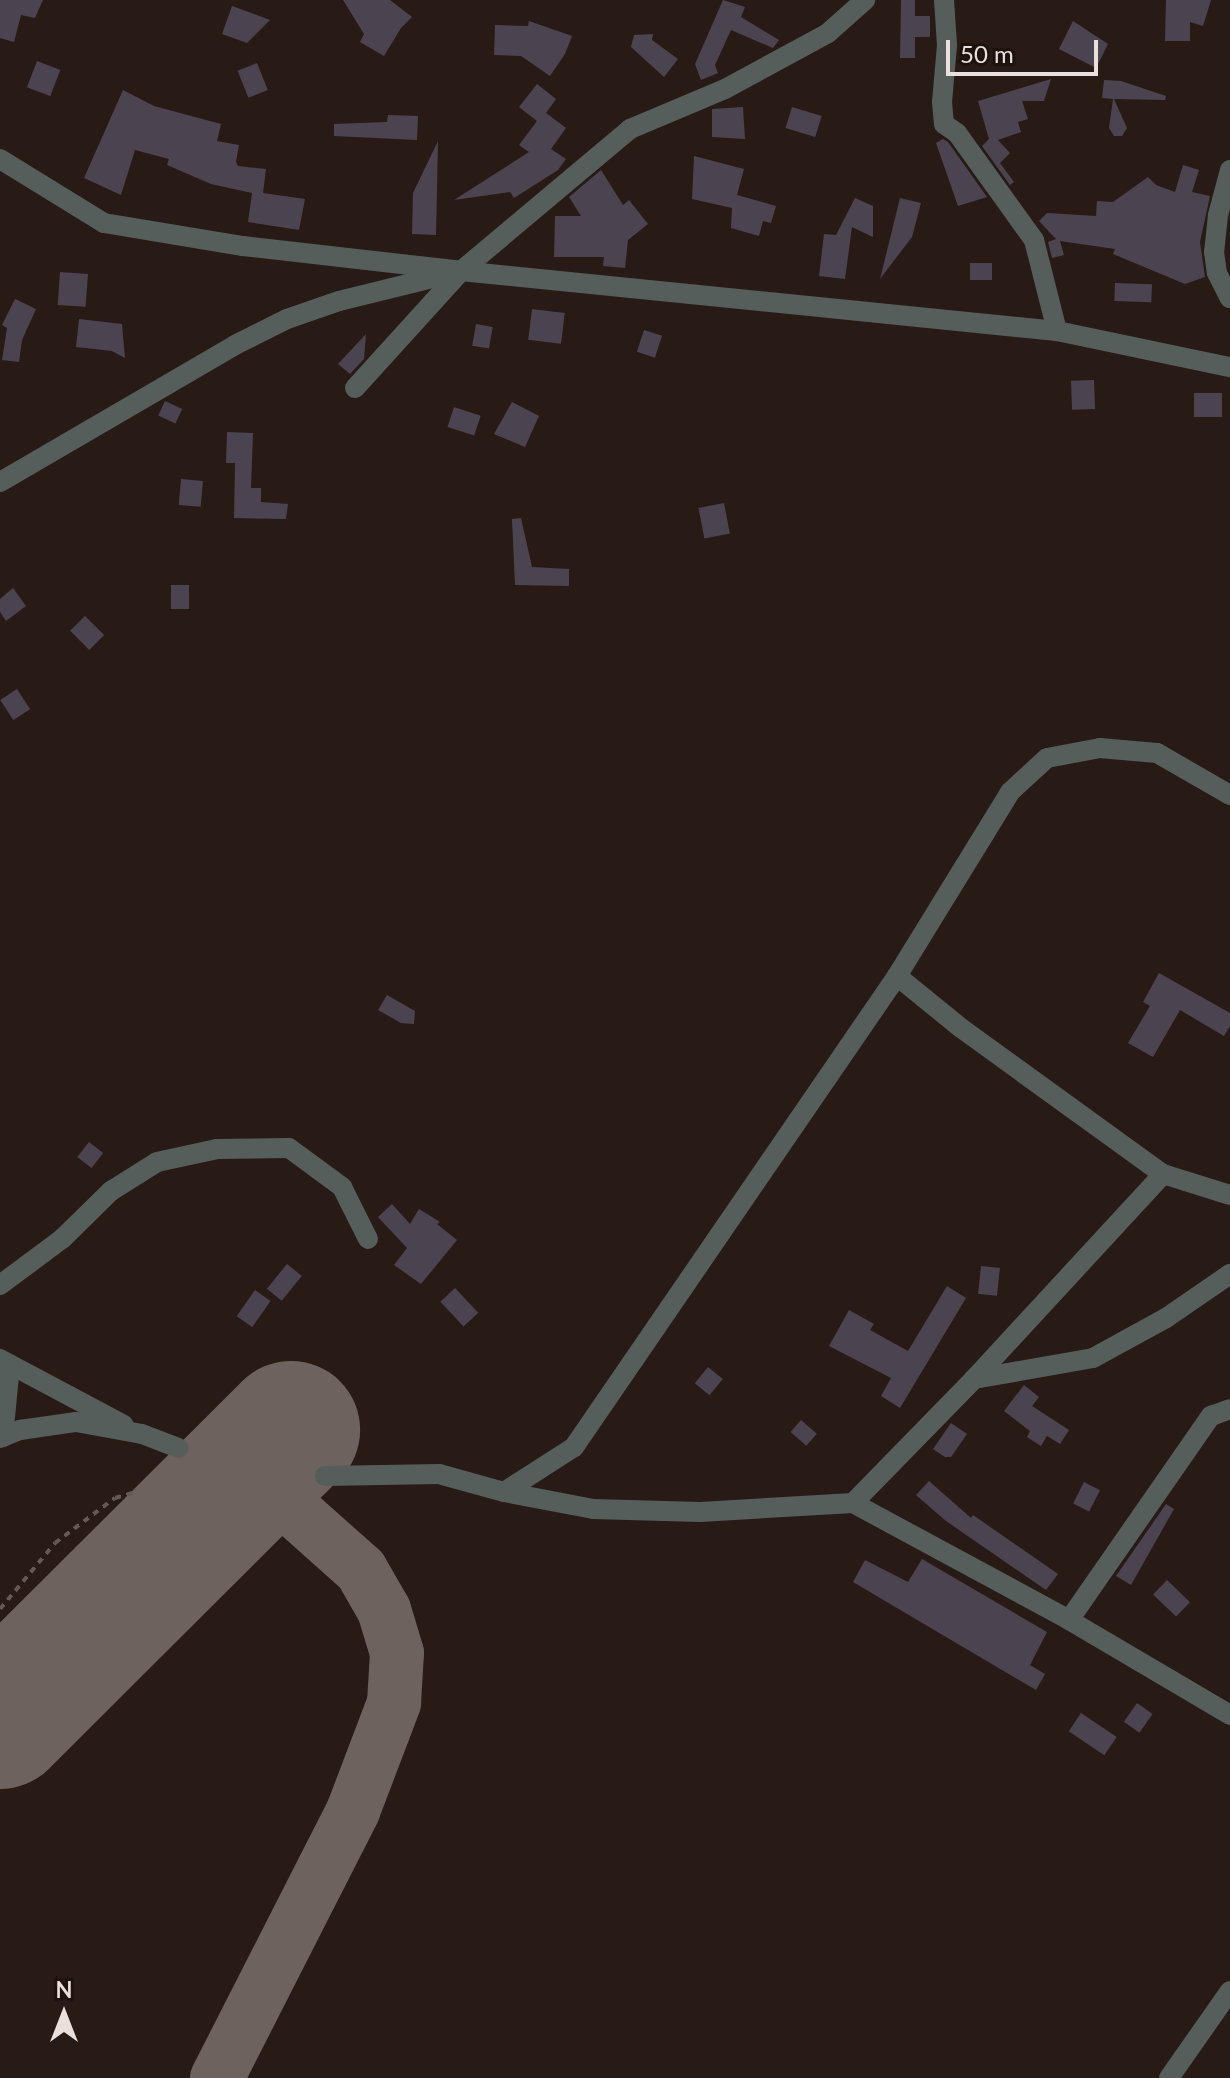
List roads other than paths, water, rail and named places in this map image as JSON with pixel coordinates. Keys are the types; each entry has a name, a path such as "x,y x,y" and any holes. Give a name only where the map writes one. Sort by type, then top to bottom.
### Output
{"street":[{"path":"355,388 461,271 630,129 725,89 803,47 828,33 865,0"},
{"path":"944,0 947,45 942,102 944,124 957,133 1034,240 1044,268 1057,331"},
{"path":"0,159 104,223 243,246 461,271 1057,331 1230,367"},
{"path":"1230,170 1218,215 1214,252 1217,273 1230,298"},
{"path":"0,482 235,345 287,319 339,301 461,271"},
{"path":"504,1492 574,1447 897,976 1010,792 1047,758 1100,748 1157,753 1230,795"},
{"path":"897,976 961,1028 1163,1174 1230,1195"},
{"path":"0,1285 62,1239 111,1191 157,1162 217,1149 289,1148 342,1187 368,1239"},
{"path":"853,1503 974,1379 1163,1174"},
{"path":"974,1379 1093,1358 1166,1318 1230,1274"},
{"path":"142,1434 76,1422 20,1430 1,1438 5,1362 142,1434 178,1448"},
{"path":"1069,1620 1211,1416 1230,1409"},
{"path":"325,1476 439,1474 504,1492 593,1509 700,1512 853,1503 1069,1620 1230,1715"},
{"path":"1169,2078 1230,1991"}]}
